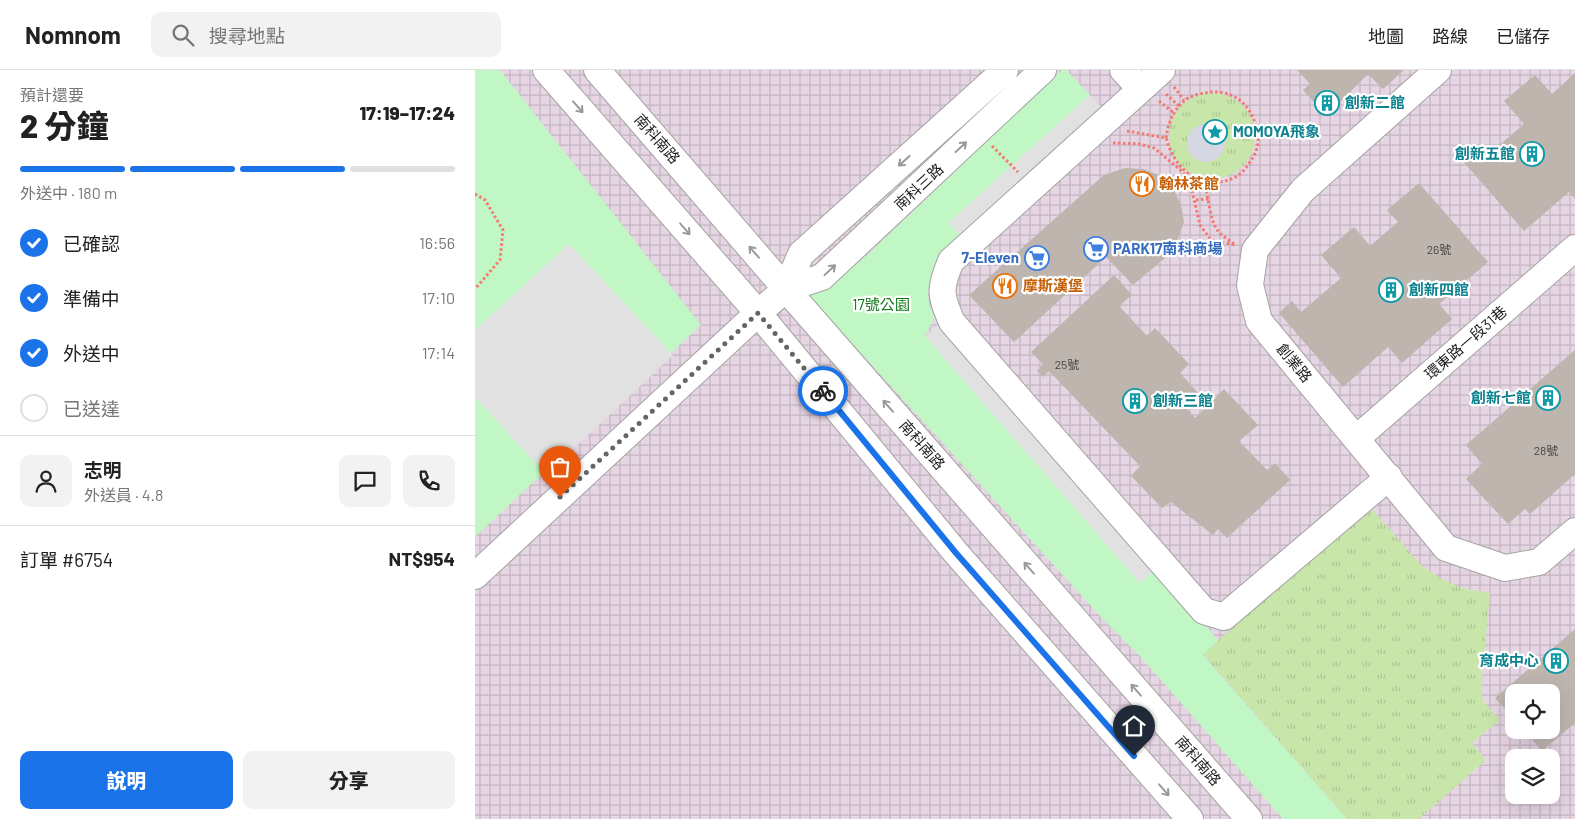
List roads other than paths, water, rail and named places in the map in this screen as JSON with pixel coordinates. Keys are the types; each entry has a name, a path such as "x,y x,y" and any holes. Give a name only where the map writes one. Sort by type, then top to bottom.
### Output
{"street":[{"path":"546,70 758,313 956,553 1190,819"},
{"name":"南科南路","path":"597,70 1249,819"},
{"name":"南科三路","path":"786,289 801,254 1005,70"},
{"name":"南科三路","path":"475,576 758,313 786,289 822,277 1043,70"},
{"path":"1123,70 1141,89"},
{"path":"1162,70 951,261 943,279 942,299 952,322 1204,610 1224,617 1389,477"},
{"name":"創業路","path":"1437,70 1303,190 1245,248 1250,285 1259,321 1446,548 1505,568 1539,562 1575,531"},
{"name":"環東路一段31巷","path":"1357,438 1575,248"}],"place":[{"name":"創新二館","path":"1327,103"},
{"name":"MOMOYA飛象","path":"1215,132"},
{"name":"創新五館","path":"1532,154"},
{"name":"翰林茶館","path":"1142,184"},
{"name":"PARK17南科商場","path":"1096,249"},
{"name":"7-Eleven","path":"1037,258"},
{"name":"摩斯漢堡","path":"1005,286"},
{"name":"創新四館","path":"1391,290"},
{"name":"創新七館","path":"1548,398"},
{"name":"創新三館","path":"1135,401"},
{"name":"育成中心","path":"1556,661"}],"park label":[{"name":"17號公園","path":"881,305"}]}
